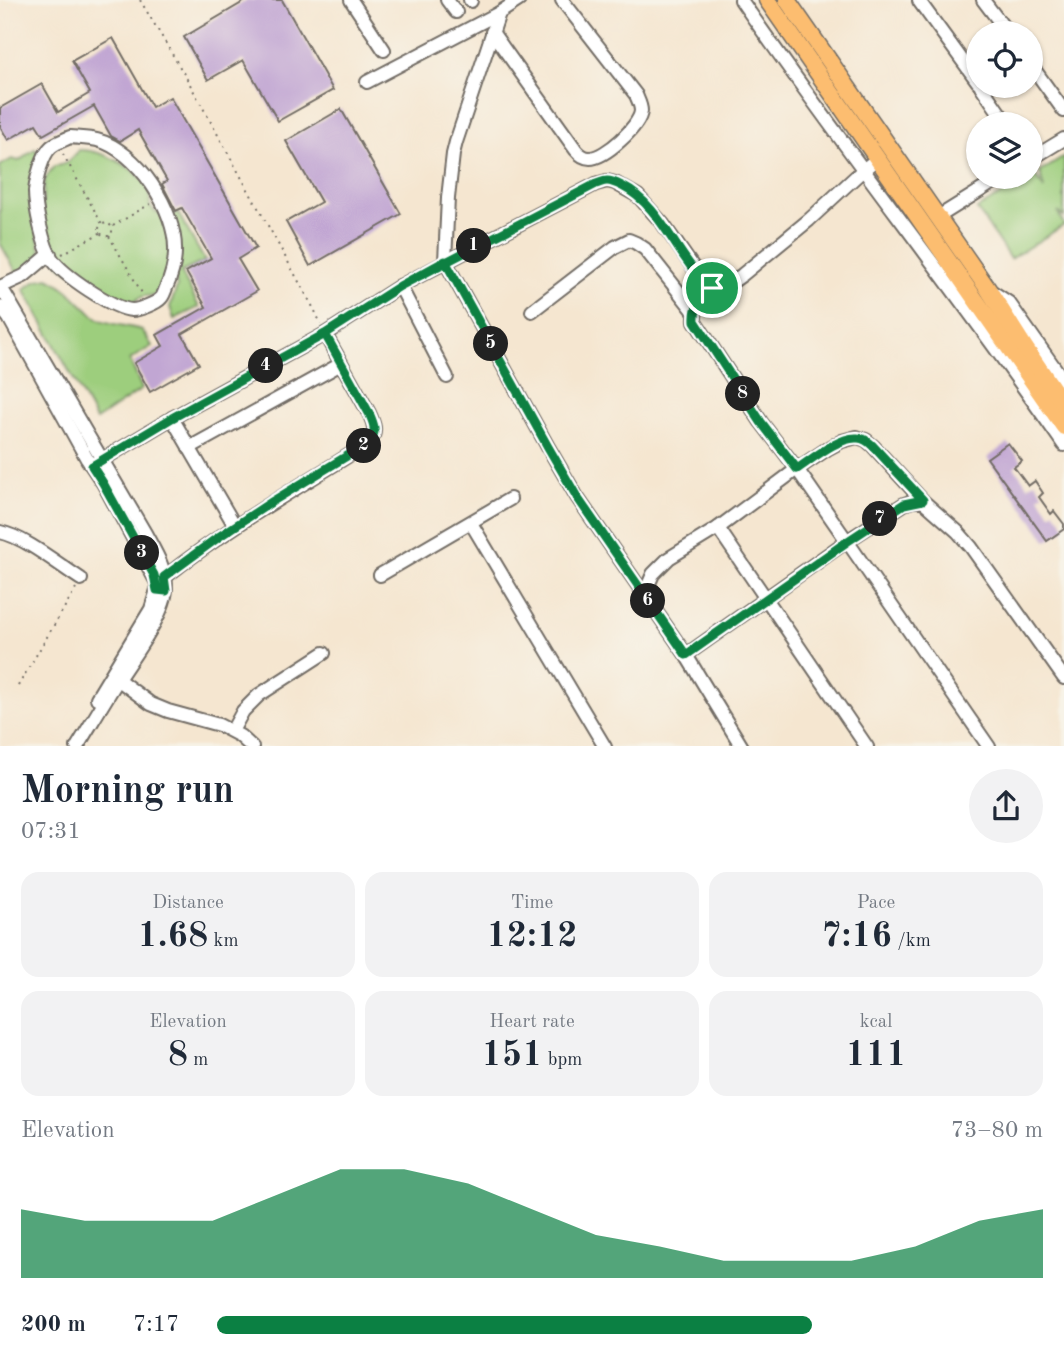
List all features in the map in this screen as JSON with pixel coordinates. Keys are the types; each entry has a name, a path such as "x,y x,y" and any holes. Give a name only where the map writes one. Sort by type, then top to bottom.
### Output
{"main road":[{"path":"767,0 877,159 1020,353 1064,405"},
{"path":"787,0 988,289 1020,353 1064,427"}],"street":[{"path":"351,0 384,50"},
{"path":"447,0 456,12"},
{"path":"367,82 519,0"},
{"path":"492,32 576,150 582,156 601,156 633,127 639,118 640,104 562,0"},
{"path":"741,0 786,66 1010,366 1064,445"},
{"path":"984,0 999,21"},
{"path":"919,1 966,66"},
{"path":"499,13 453,154 445,261 577,497 686,655 741,746"},
{"path":"1043,82 1064,111"},
{"path":"70,137 97,140 119,150 145,174 171,221 176,251 162,297 132,310 105,300 78,283 51,257 42,238 35,192 42,160 51,146 57,144 70,137"},
{"path":"1043,152 1064,139"},
{"path":"877,159 743,275 724,288 712,288 700,299 694,311 695,321 761,422 848,541 988,746"},
{"path":"97,463 172,418 325,334 400,286 596,184 607,181 628,189 645,203 663,224 695,272 712,288"},
{"path":"938,217 983,189"},
{"path":"532,312 615,247 629,240 645,249 694,311"},
{"path":"51,257 0,290 5,294 97,463 103,483 162,590"},
{"path":"400,286 447,377"},
{"path":"988,289 1009,303 1064,381"},
{"path":"0,307 97,463 145,533 161,564 164,577 161,609 69,746"},
{"path":"164,577 235,526 370,442 374,436 375,427 369,413 325,334"},
{"path":"189,448 341,364"},
{"path":"172,418 235,526"},
{"path":"644,595 660,566 684,548 718,528 797,469 842,441 857,437 873,446 971,547 1064,678"},
{"path":"380,575 510,499"},
{"path":"686,655 904,504 923,500"},
{"path":"471,523 604,746"},
{"path":"718,528 866,746"},
{"path":"0,532 28,545 81,579"},
{"path":"232,731 243,711 259,695 324,653"},
{"path":"115,677 151,704 219,724 251,746"},
{"path":"78,746 115,677"}],"path":[{"path":"140,0 187,79 314,309 325,334"},
{"path":"57,144 102,224"},
{"path":"112,226 160,198"},
{"path":"102,224 108,223 112,226"},
{"path":"100,233 102,224"},
{"path":"109,236 113,231 112,226"},
{"path":"51,257 100,233"},
{"path":"100,233 109,236"},
{"path":"109,236 148,305"},
{"path":"18,686 81,579"}],"green space":[{"path":"35,149 39,155 37,231 41,254 18,275 0,243 0,166 12,159 19,161"},
{"path":"79,150 108,157 138,175 149,190 150,206 155,212 163,214 165,219 170,253 167,273 154,296 141,297 131,306 118,303 60,265 43,225 45,179 54,166 68,161"},
{"path":"1064,157 1064,217 1058,212 1064,225 1010,259 977,209 1011,189 1044,189 1043,170"},
{"path":"178,213 205,261 181,272 199,307 174,319 170,307 177,287 171,215"},
{"path":"48,278 62,286 99,319 142,330 152,346 130,360 142,389 96,420 24,289 38,280"}],"building":[{"path":"247,0 282,0 333,90 278,121 243,60 208,80 184,37"},
{"path":"113,38 152,107 170,97 256,248 238,259 257,291 182,334 199,364 150,392 134,363 163,346 157,335 206,307 186,272 211,258 182,208 176,211 162,184 167,181 138,130 120,141 111,136 94,106 43,135 36,124 8,140 0,126 0,108 42,84 58,112 90,93 72,61"},
{"path":"341,109 401,214 310,266 286,222 321,202 286,141"},
{"path":"1008,443 1022,461 1014,467 1028,486 1035,481 1043,493 1039,497 1051,514 1054,511 1064,524 1064,529 1047,541 987,458"}],"route":[{"path":"712,288 695,272 663,224 645,203 628,189 607,181 596,184 445,261 325,334 375,427 370,442 273,501 182,563 164,577 166,591 157,590 154,575 92,466 172,418 325,334 400,286 445,261 577,497 686,655 904,504 923,500 885,457 866,440 857,437 842,441 797,469 772,438 695,321 694,311 700,299 712,288"}]}
